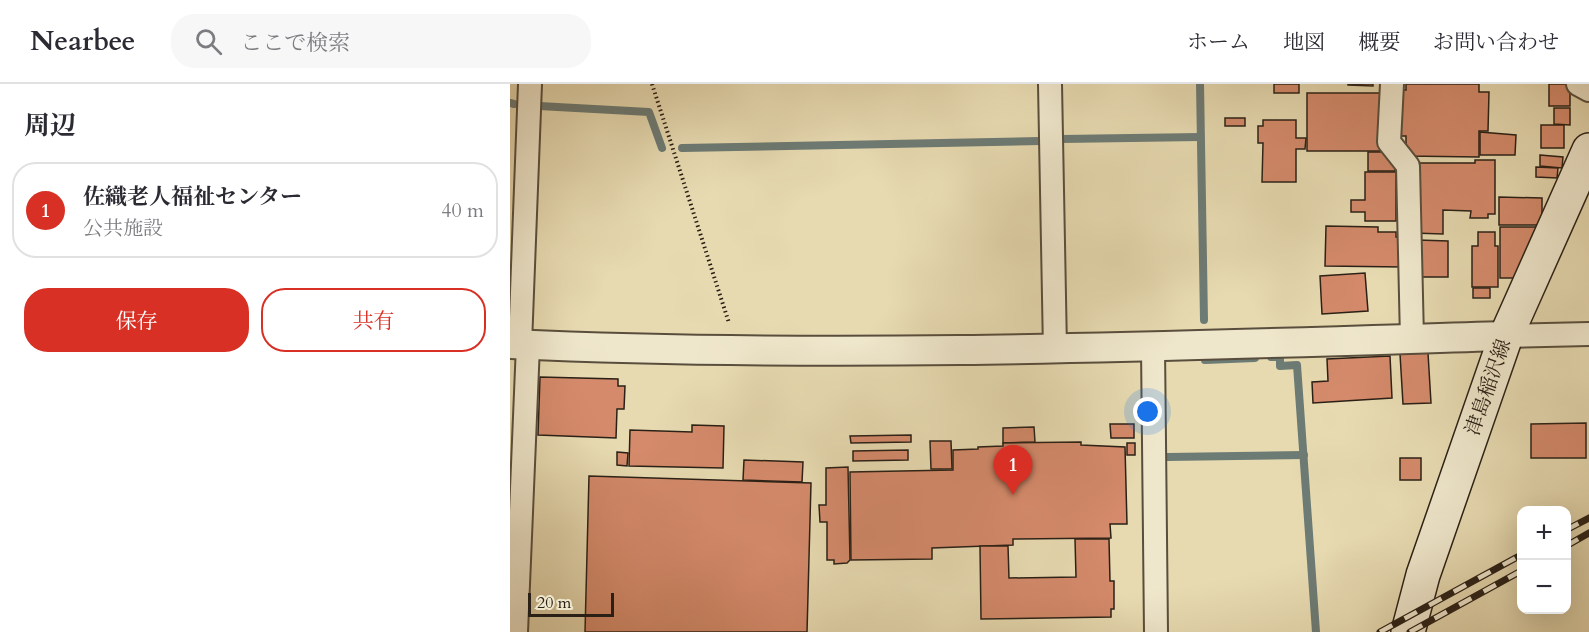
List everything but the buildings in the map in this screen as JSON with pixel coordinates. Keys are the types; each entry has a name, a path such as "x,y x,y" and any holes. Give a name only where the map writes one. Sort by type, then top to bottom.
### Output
{"main road":[{"name":"津島稲沢線","path":"1408,632 1423,574 1506,336 1589,150"}],"street":[{"path":"514,623 519,344 530,84"},
{"path":"1050,84 1055,350"},
{"path":"1392,84 1389,142 1408,166 1412,339"},
{"path":"1578,84 1589,90"},
{"path":"519,344 738,351 1055,350 1589,334"},
{"path":"1153,347 1156,632"}],"path":[{"path":"652,84 738,351"}],"waterway":[{"path":"1200,84 1204,320"},
{"path":"510,103 514,104"},
{"path":"539,106 649,112 662,148"},
{"path":"1062,139 1200,137"},
{"path":"682,148 1040,141"},
{"path":"1271,357 1280,357 1280,366 1297,365 1316,632"},
{"path":"1205,360 1255,358"},
{"path":"1167,457 1304,455"}],"railway":[{"path":"1571,527 1589,518"},
{"path":"1571,543 1589,533"},
{"path":"1380,632 1517,557"},
{"path":"1410,632 1517,573"}],"place":[{"name":"佐織老人福祉センター","path":"1013,495"}]}
